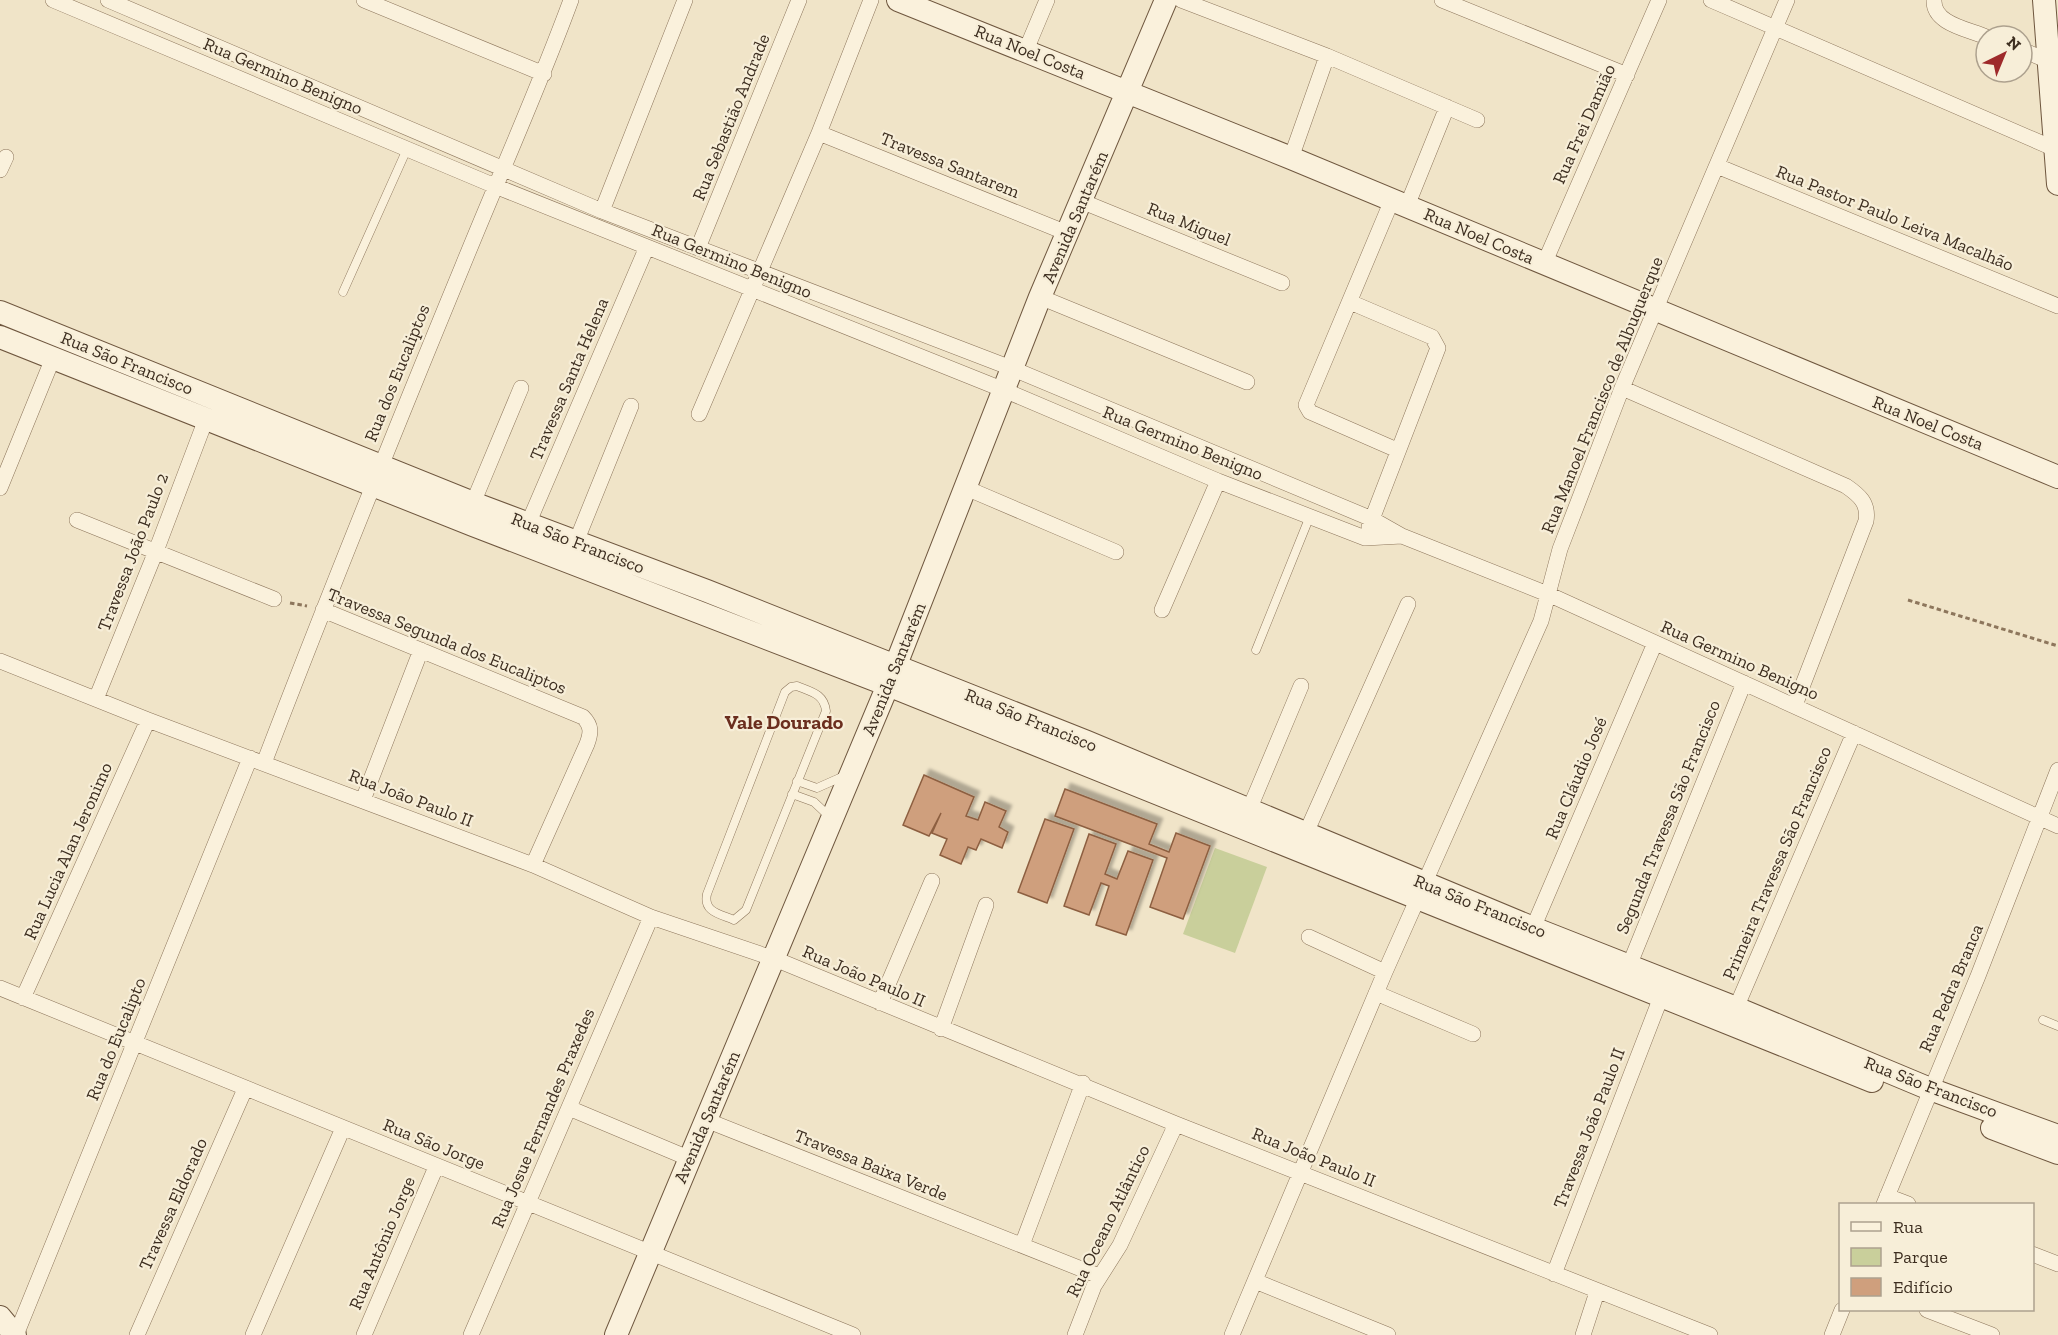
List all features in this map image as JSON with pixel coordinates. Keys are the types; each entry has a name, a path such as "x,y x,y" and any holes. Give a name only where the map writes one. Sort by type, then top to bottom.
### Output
{"street":[{"name":"Rua Germino Benigno","path":"53,0 646,249 1004,390 1218,481 1365,538 1402,536"},
{"name":"Rua Germino Benigno","path":"108,0 602,211 758,273 1011,368 1372,519 1402,536 1550,595 2058,826"},
{"path":"364,0 544,74"},
{"name":"Rua dos Eucaliptos","path":"257,760 323,610 502,169 544,74 571,0"},
{"path":"602,211 685,0"},
{"name":"Rua Sebastião Andrade","path":"698,248 799,0"},
{"path":"699,414 819,133 871,0"},
{"path":"1026,50 1047,0"},
{"name":"Avenida Santarém","path":"616,1335 688,1158 775,959 892,676 1011,368 1166,0"},
{"path":"1181,0 1327,56 1477,120"},
{"path":"1442,0 1627,75"},
{"name":"Rua Frei Damião","path":"1544,264 1659,0"},
{"path":"1711,0 2055,149"},
{"name":"Rua Manoel Francisco de Albuquerque","path":"1232,1335 1385,972 1541,621 1550,595 1560,549 1622,388 1787,0"},
{"path":"1934,0 1934,6 1941,18 1974,32"},
{"path":"2044,0 2052,34 2049,61 2058,184"},
{"name":"Rua Noel Costa","path":"913,3 2058,477"},
{"path":"2034,55 2049,61"},
{"path":"1291,158 1327,56"},
{"path":"1397,450 1306,408 1350,302 1447,107"},
{"name":"Travessa Santarem","path":"819,133 1067,232"},
{"name":"Rua Pastor Paulo Leiva Macalhão","path":"1718,166 2058,306"},
{"name":"Rua Miguel","path":"1082,201 1282,283"},
{"name":"Travessa Santa Helena","path":"528,524 646,249"},
{"path":"1040,297 1247,382"},
{"path":"1350,302 1432,337 1437,343 1436,357 1397,450 1365,538"},
{"name":"Rua São Francisco","path":"0,312 377,474 892,676 1421,892 1661,997 1927,1095 2058,1136"},
{"name":"Rua São Francisco","path":"0,337 206,419 473,503 707,591 892,676 1306,833 1421,892 1533,928 1736,1008 2058,1153"},
{"name":"Rua São Francisco","path":"0,488 53,358"},
{"path":"473,503 521,388"},
{"path":"1622,388 1846,486 1865,504 1868,512 1866,521 1795,705"},
{"path":"576,542 631,406"},
{"name":"Travessa João Paulo 2","path":"96,699 206,419"},
{"path":"1162,610 1218,481"},
{"path":"966,488 1116,552"},
{"path":"77,520 274,599"},
{"path":"1306,833 1408,604"},
{"name":"Travessa Segunda dos Eucaliptos","path":"323,610 588,721 591,733 587,744 532,866"},
{"name":"Rua Cláudio José","path":"1533,928 1655,643"},
{"path":"363,800 421,650"},
{"name":"Rua João Paulo II","path":"0,661 148,720 532,866 651,917 775,959 942,1029 1083,1083 1176,1124 1710,1335"},
{"name":"Segunda Travessa São Francisco","path":"1629,966 1744,683"},
{"path":"1249,810 1301,686"},
{"name":"Rua Lucia Alan Jeronimo","path":"24,999 148,720"},
{"name":"Primeira Travessa São Francisco","path":"1736,1008 1854,733"},
{"name":"Rua do Eucalipto","path":"16,1335 135,1044 257,760"},
{"name":"Rua Pedra Branca","path":"1885,1200 1978,976 2058,770"},
{"path":"880,1003 932,881"},
{"path":"942,1029 986,905"},
{"name":"Rua Josue Fernandes Praxedes","path":"471,1335 651,917"},
{"path":"1310,937 1385,972"},
{"name":"Rua São Jorge","path":"0,988 649,1254 853,1335"},
{"path":"1376,993 1473,1034"},
{"name":"Travessa João Paulo II","path":"1554,1274 1661,997"},
{"path":"1022,1245 1083,1083"},
{"name":"Travessa Eldorado","path":"137,1335 245,1089"},
{"path":"569,1108 688,1158"},
{"name":"Travessa Baixa Verde","path":"706,1120 1099,1276"},
{"name":"Rua Oceano Atlântico","path":"1075,1335 1099,1276 1120,1245 1176,1124"},
{"path":"253,1335 343,1128"},
{"name":"Rua Antônio Jorge","path":"364,1335 436,1167"},
{"path":"1885,1200 1902,1203"},
{"path":"2034,1255 2058,1264"},
{"path":"1255,1281 1388,1335"},
{"path":"1583,1335 1597,1292"},
{"path":"1832,1335 1842,1311"},
{"path":"1930,1311 1992,1335"},
{"path":"0,1317 16,1335"}],"lane":[{"path":"343,292 407,149"},
{"path":"1257,650 1310,516"},
{"path":"797,686 819,695 825,702 826,711 792,794 746,910 734,920 709,909 705,902 707,894 786,692 791,687 797,686"},
{"path":"797,782 817,788 851,773"},
{"path":"792,794 814,802 832,819"},
{"path":"2043,1020 2058,1026"}],"path":[{"name":"Travessa Segunda dos Eucaliptos","path":"274,599 323,610"},
{"path":"1908,600 2058,646"}],"green space":[{"path":"1215,848 1267,867 1235,953 1183,934"}],"building":[{"path":"924,775 974,797 966,816 978,820 985,802 1006,811 999,827 1008,832 1002,848 981,839 976,850 968,847 961,864 940,855 947,839 932,833 941,813 929,836 903,825"},
{"path":"1065,789 1157,824 1149,844 1169,852 1176,833 1210,846 1183,919 1150,907 1167,858 1055,816"},
{"path":"1045,819 1074,829 1047,903 1018,892"},
{"path":"1089,834 1116,844 1105,874 1117,879 1128,851 1153,860 1126,935 1096,925 1109,886 1101,883 1089,915 1064,906"}],"district":[{"name":"Vale Dourado","path":"784,722"}]}
